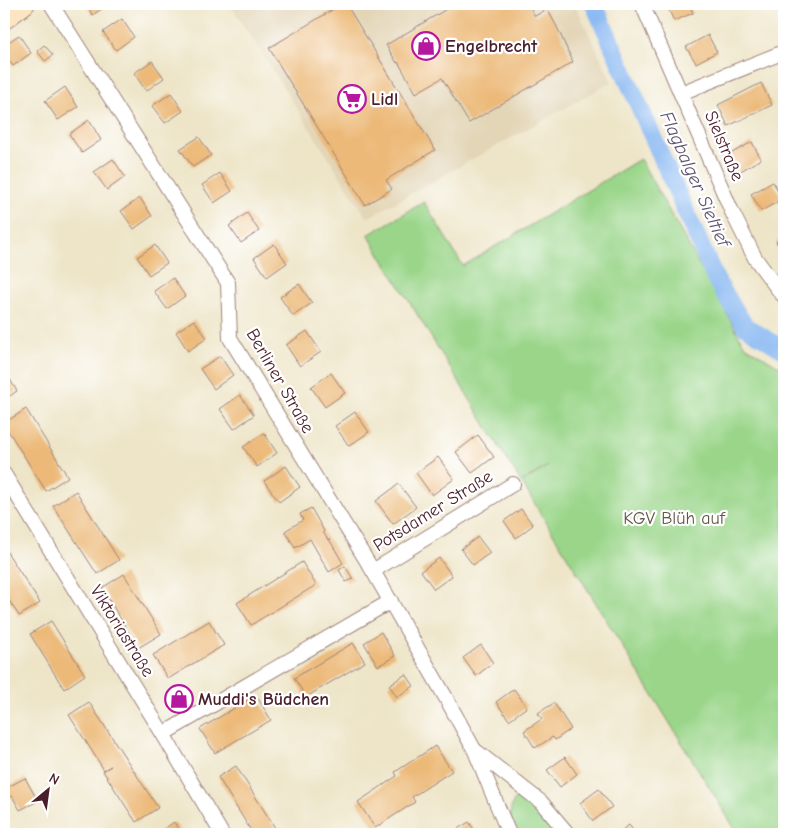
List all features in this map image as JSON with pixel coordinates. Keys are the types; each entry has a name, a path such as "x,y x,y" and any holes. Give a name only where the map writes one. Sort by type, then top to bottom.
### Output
{"street":[{"path":"4,20 25,4"},
{"name":"Berliner Straße","path":"51,4 228,283 230,338 391,601 475,751 510,834"},
{"name":"Sielstraße","path":"642,4 747,243 755,258 784,296"},
{"path":"681,93 784,52"},
{"name":"Viktoriastraße","path":"4,474 164,734 222,834"},
{"name":"Potsdamer Straße","path":"373,570 513,484"},
{"path":"164,734 391,601"},
{"name":"Berliner Straße","path":"475,751 541,802 568,834"}],"shaded area":[{"path":"230,4 575,4 612,82 367,218"}],"green space":[{"name":"KGV Blüh auf","path":"640,159 745,346 784,369 784,834 738,834 522,483 548,466 521,482 368,235 424,202 463,266"},
{"path":"515,799 527,803 533,808 557,834 517,834 511,816 511,808"}],"building":[{"path":"85,4 108,4 93,15"},
{"name":"Lidl","path":"342,4 346,4 435,150 386,180 392,189 365,205 269,48"},
{"path":"455,4 528,4 535,16 547,9 573,62 469,123 442,78 416,93 386,45"},
{"path":"666,4 689,4 693,13 674,21"},
{"path":"122,19 134,37 116,50 103,32"},
{"path":"19,35 31,53 13,66 4,53 4,45"},
{"path":"708,35 717,52 696,63 686,47"},
{"path":"44,45 53,55 45,61 37,51"},
{"path":"152,61 164,78 146,91 134,73"},
{"path":"761,83 772,105 728,126 718,105"},
{"path":"65,87 78,107 58,120 45,101"},
{"path":"171,93 183,111 165,123 152,106"},
{"path":"89,120 101,140 82,153 69,134"},
{"path":"199,137 211,155 193,167 180,149"},
{"path":"752,142 761,159 739,172 730,154"},
{"path":"113,159 125,177 107,190 94,172"},
{"path":"220,173 232,191 214,203 202,185"},
{"path":"773,182 783,199 761,211 751,194"},
{"path":"140,198 152,216 134,229 121,211"},
{"path":"247,213 259,231 241,243 229,226"},
{"path":"784,235 784,252 776,242"},
{"path":"274,244 287,263 267,277 254,258"},
{"path":"155,245 167,263 149,275 137,257"},
{"path":"173,278 185,296 167,309 154,291"},
{"path":"299,284 312,303 293,316 280,297"},
{"path":"194,320 207,338 188,351 176,332"},
{"path":"307,331 321,352 300,366 286,345"},
{"path":"220,356 233,375 214,389 200,369"},
{"path":"4,370 17,391 4,400"},
{"path":"331,373 345,393 325,407 311,387"},
{"path":"240,395 254,415 234,429 220,409"},
{"path":"26,409 68,477 46,491 4,424"},
{"path":"355,412 369,432 349,446 335,426"},
{"path":"264,433 277,453 257,467 243,447"},
{"path":"478,435 494,457 472,473 456,452"},
{"path":"438,457 454,479 432,495 416,473"},
{"path":"286,466 300,487 279,502 264,481"},
{"path":"399,484 416,507 393,524 376,501"},
{"path":"76,491 119,560 97,574 53,506"},
{"path":"311,508 323,532 343,563 329,572 310,539 295,548 285,531 303,520 300,514"},
{"path":"521,509 533,525 516,538 504,521"},
{"path":"478,537 490,553 473,565 461,549"},
{"path":"5,549 40,603 19,616 4,592"},
{"path":"439,558 452,576 434,589 421,571"},
{"path":"302,562 316,585 251,625 237,603"},
{"path":"345,566 353,579 346,582 339,570"},
{"path":"124,574 161,634 138,648 102,588"},
{"path":"51,621 85,675 64,689 30,634"},
{"path":"209,621 224,645 168,679 153,655"},
{"path":"381,632 395,656 378,666 364,643"},
{"path":"353,643 365,662 306,697 294,678"},
{"path":"481,645 493,663 476,676 463,658"},
{"path":"406,674 414,686 397,697 389,685"},
{"path":"514,689 527,707 509,720 496,702"},
{"name":"Muddi's Büdchen","path":"179,690 187,703 178,708 171,695"},
{"path":"256,695 271,720 215,753 200,729"},
{"path":"89,702 158,808 136,822 103,771 111,766 104,770 69,715"},
{"path":"554,703 571,729 555,740 553,737 535,748 524,731 542,719 538,713"},
{"path":"435,746 452,771 412,797 415,802 375,828 358,802 397,776 395,772"},
{"path":"565,757 577,774 560,787 547,770"},
{"path":"236,766 277,831 273,834 253,834 218,777"},
{"path":"25,778 38,801 20,810 12,796 6,800 4,789"},
{"path":"599,789 612,807 593,821 580,803"},
{"path":"174,822 182,834 156,834"},
{"path":"469,822 477,834 449,834"},
{"path":"629,825 636,834 617,834"}],"waterway":[{"name":"Flagbalger Sieltief","path":"594,4 716,280 745,326 784,350"}],"place":[{"name":"Engelbrecht","path":"426,46"},
{"name":"Lidl","path":"352,99"},
{"name":"Muddi's Büdchen","path":"179,699"}]}
